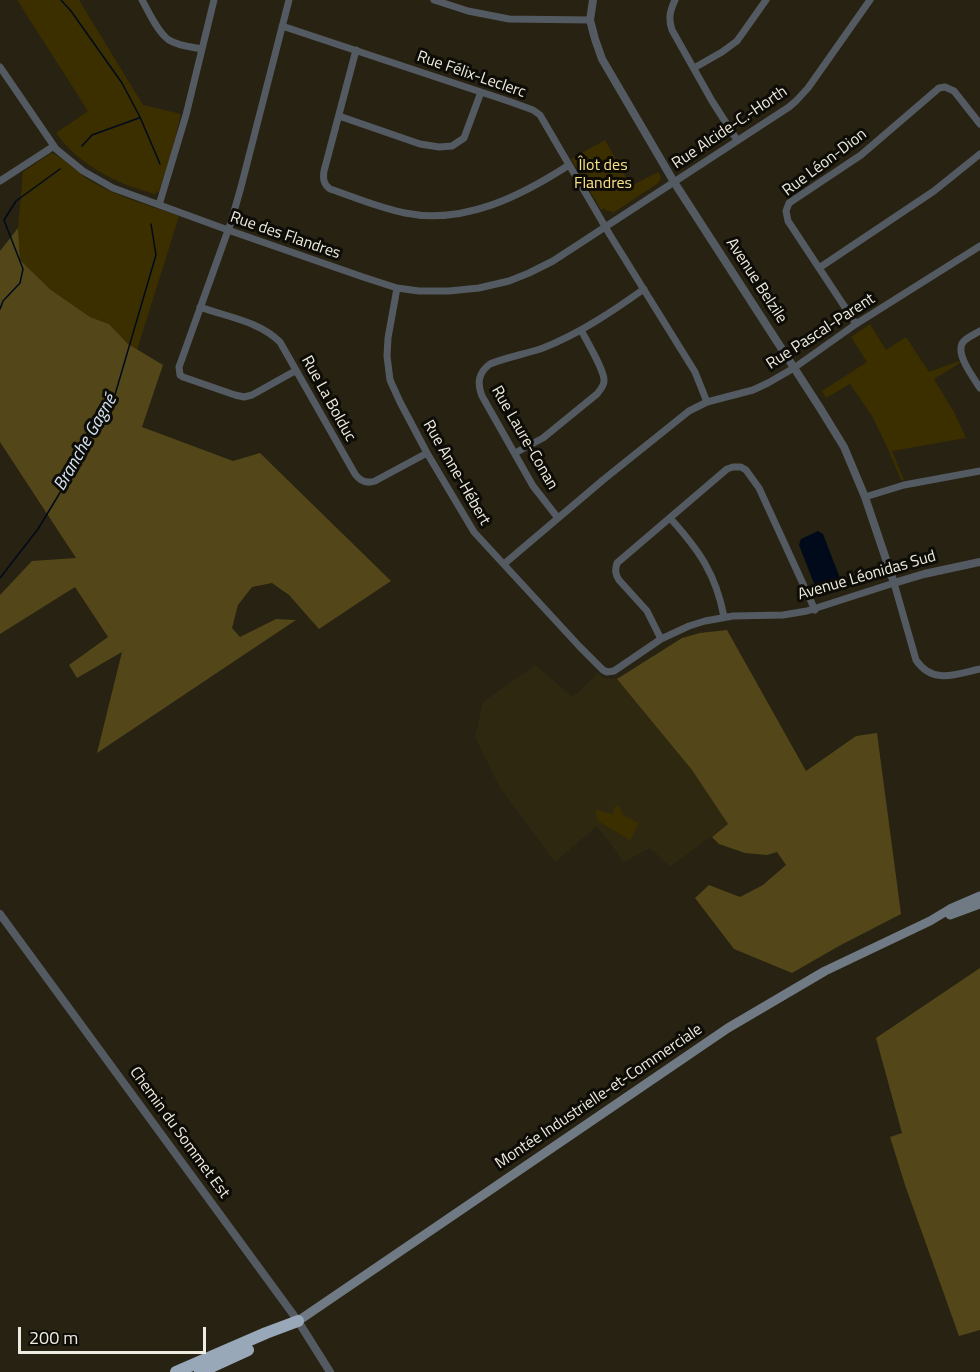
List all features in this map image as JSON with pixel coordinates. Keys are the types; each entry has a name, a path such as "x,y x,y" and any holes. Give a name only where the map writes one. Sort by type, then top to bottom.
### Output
{"highway":[{"path":"176,1372 266,1333 298,1322"},
{"path":"200,1372 271,1339 298,1322"}],"main road":[{"name":"Montée Industrielle-et-Commerciale","path":"298,1322 728,1028 825,971 980,896"},
{"name":"Montée Industrielle-et-Commerciale","path":"930,921 980,904"}],"street":[{"path":"142,0 168,40 202,50"},
{"path":"159,205 186,115 214,0"},
{"path":"289,0 241,188 179,367 181,376 242,397 252,395 295,371"},
{"path":"434,0 468,11 509,19 590,20"},
{"name":"Avenue Belzile","path":"593,0 590,20 602,59 674,182 844,447 865,497 894,583"},
{"path":"675,0 670,12 670,24 712,101 737,140"},
{"path":"694,68 733,45 766,0"},
{"name":"Rue Alcide-C.-Horth","path":"606,226 796,101 808,88 870,0"},
{"name":"Rue Félix-Leclerc","path":"282,26 511,102 540,115 610,235 695,372 707,402"},
{"path":"356,50 323,176 326,186 330,189 405,213 441,216 467,213 508,198 569,165"},
{"name":"Rue des Flandres","path":"0,67 54,146 93,177 113,188 159,205 398,288 418,291 449,291 479,288 509,281 553,261 606,226"},
{"name":"Rue Léon-Dion","path":"856,324 788,221 786,210 791,201 861,155 939,88 945,87 954,91 980,124"},
{"path":"339,116 420,144 439,147 453,146 464,138 481,92"},
{"path":"0,181 54,146"},
{"path":"819,268 934,191 980,154"},
{"name":"Rue Pascal-Parent","path":"504,564 636,452 689,411 707,402 762,387 794,368 856,324 980,246"},
{"name":"Rue Anne-Hébert","path":"398,288 387,343 389,373 400,402 474,532 599,666"},
{"name":"Rue Laure-Conan","path":"558,518 533,486 480,391 478,382 481,372 490,364 540,349 581,330 644,289"},
{"name":"Rue La Bolduc","path":"200,307 256,326 270,333 282,345 295,371 360,479 367,482 375,481 428,453"},
{"path":"515,453 543,438 603,386 603,373 581,330"},
{"path":"980,331 964,341 960,350 980,388"},
{"path":"661,639 647,612 616,575 617,563 727,469 733,467 746,470 756,482 815,610"},
{"path":"865,497 904,485 980,471"},
{"path":"670,518 705,561 718,589 724,617"},
{"name":"Avenue Léonidas Sud","path":"599,666 607,672 614,671 661,639 705,621 724,617 783,615 815,610 924,574 980,562"},
{"path":"894,583 916,660 922,668 930,674 939,676 980,669"},
{"name":"Chemin du Sommet Est","path":"0,914 298,1322 330,1372"}],"shaded area":[{"path":"18,228 20,260 51,290 90,317 109,324 128,344 163,365 142,427 233,461 260,453 391,581 319,629 289,595 272,583 252,587 238,605 232,628 240,637 276,619 296,620 97,753 122,652 77,678 69,665 108,637 75,587 0,634 0,595 32,561 76,558 0,442 0,251"},
{"path":"727,630 806,771 856,736 877,733 901,914 792,973 734,949 695,898 709,885 740,897 763,885 786,865 777,852 767,855 745,853 719,844 712,837 728,824 692,770 617,679 682,638"},
{"path":"535,665 573,697 598,673 603,678 617,679 692,770 728,824 670,867 650,848 624,862 597,826 555,862 499,786 475,737 483,702"},
{"path":"980,968 980,1330 959,1336 890,1137 902,1133 876,1038"}],"green space":[{"path":"17,0 79,0 143,105 181,114 171,155 159,191 155,194 127,185 100,172 76,155 56,133 88,111"},
{"name":"Îlot des Flandres","path":"605,140 631,186 658,172 661,178 658,183 613,213 604,208 601,210 571,159"},
{"path":"51,153 102,187 179,216 137,350 109,324 90,317 51,290 20,260 18,228 23,172"},
{"path":"870,324 886,350 906,337 929,372 959,361 960,363 934,379 954,412 966,438 892,451 904,480 901,480 872,416 850,384 826,398 822,391 867,362 851,337"},
{"path":"618,804 624,816 639,823 630,840 598,821 595,810 613,814"}],"water":[{"path":"818,531 823,534 843,586 823,596 817,591 799,545 801,539"}],"waterway":[{"name":"Branche Gagné","path":"61,0 122,83 140,117 160,164"},
{"path":"82,146 92,135 139,118"},
{"path":"0,309 3,301 20,283 23,269 4,220 16,201 60,169"},
{"name":"Branche Gagné","path":"0,578 38,529 61,491 90,432 105,417 114,398 156,255 151,224"}]}
